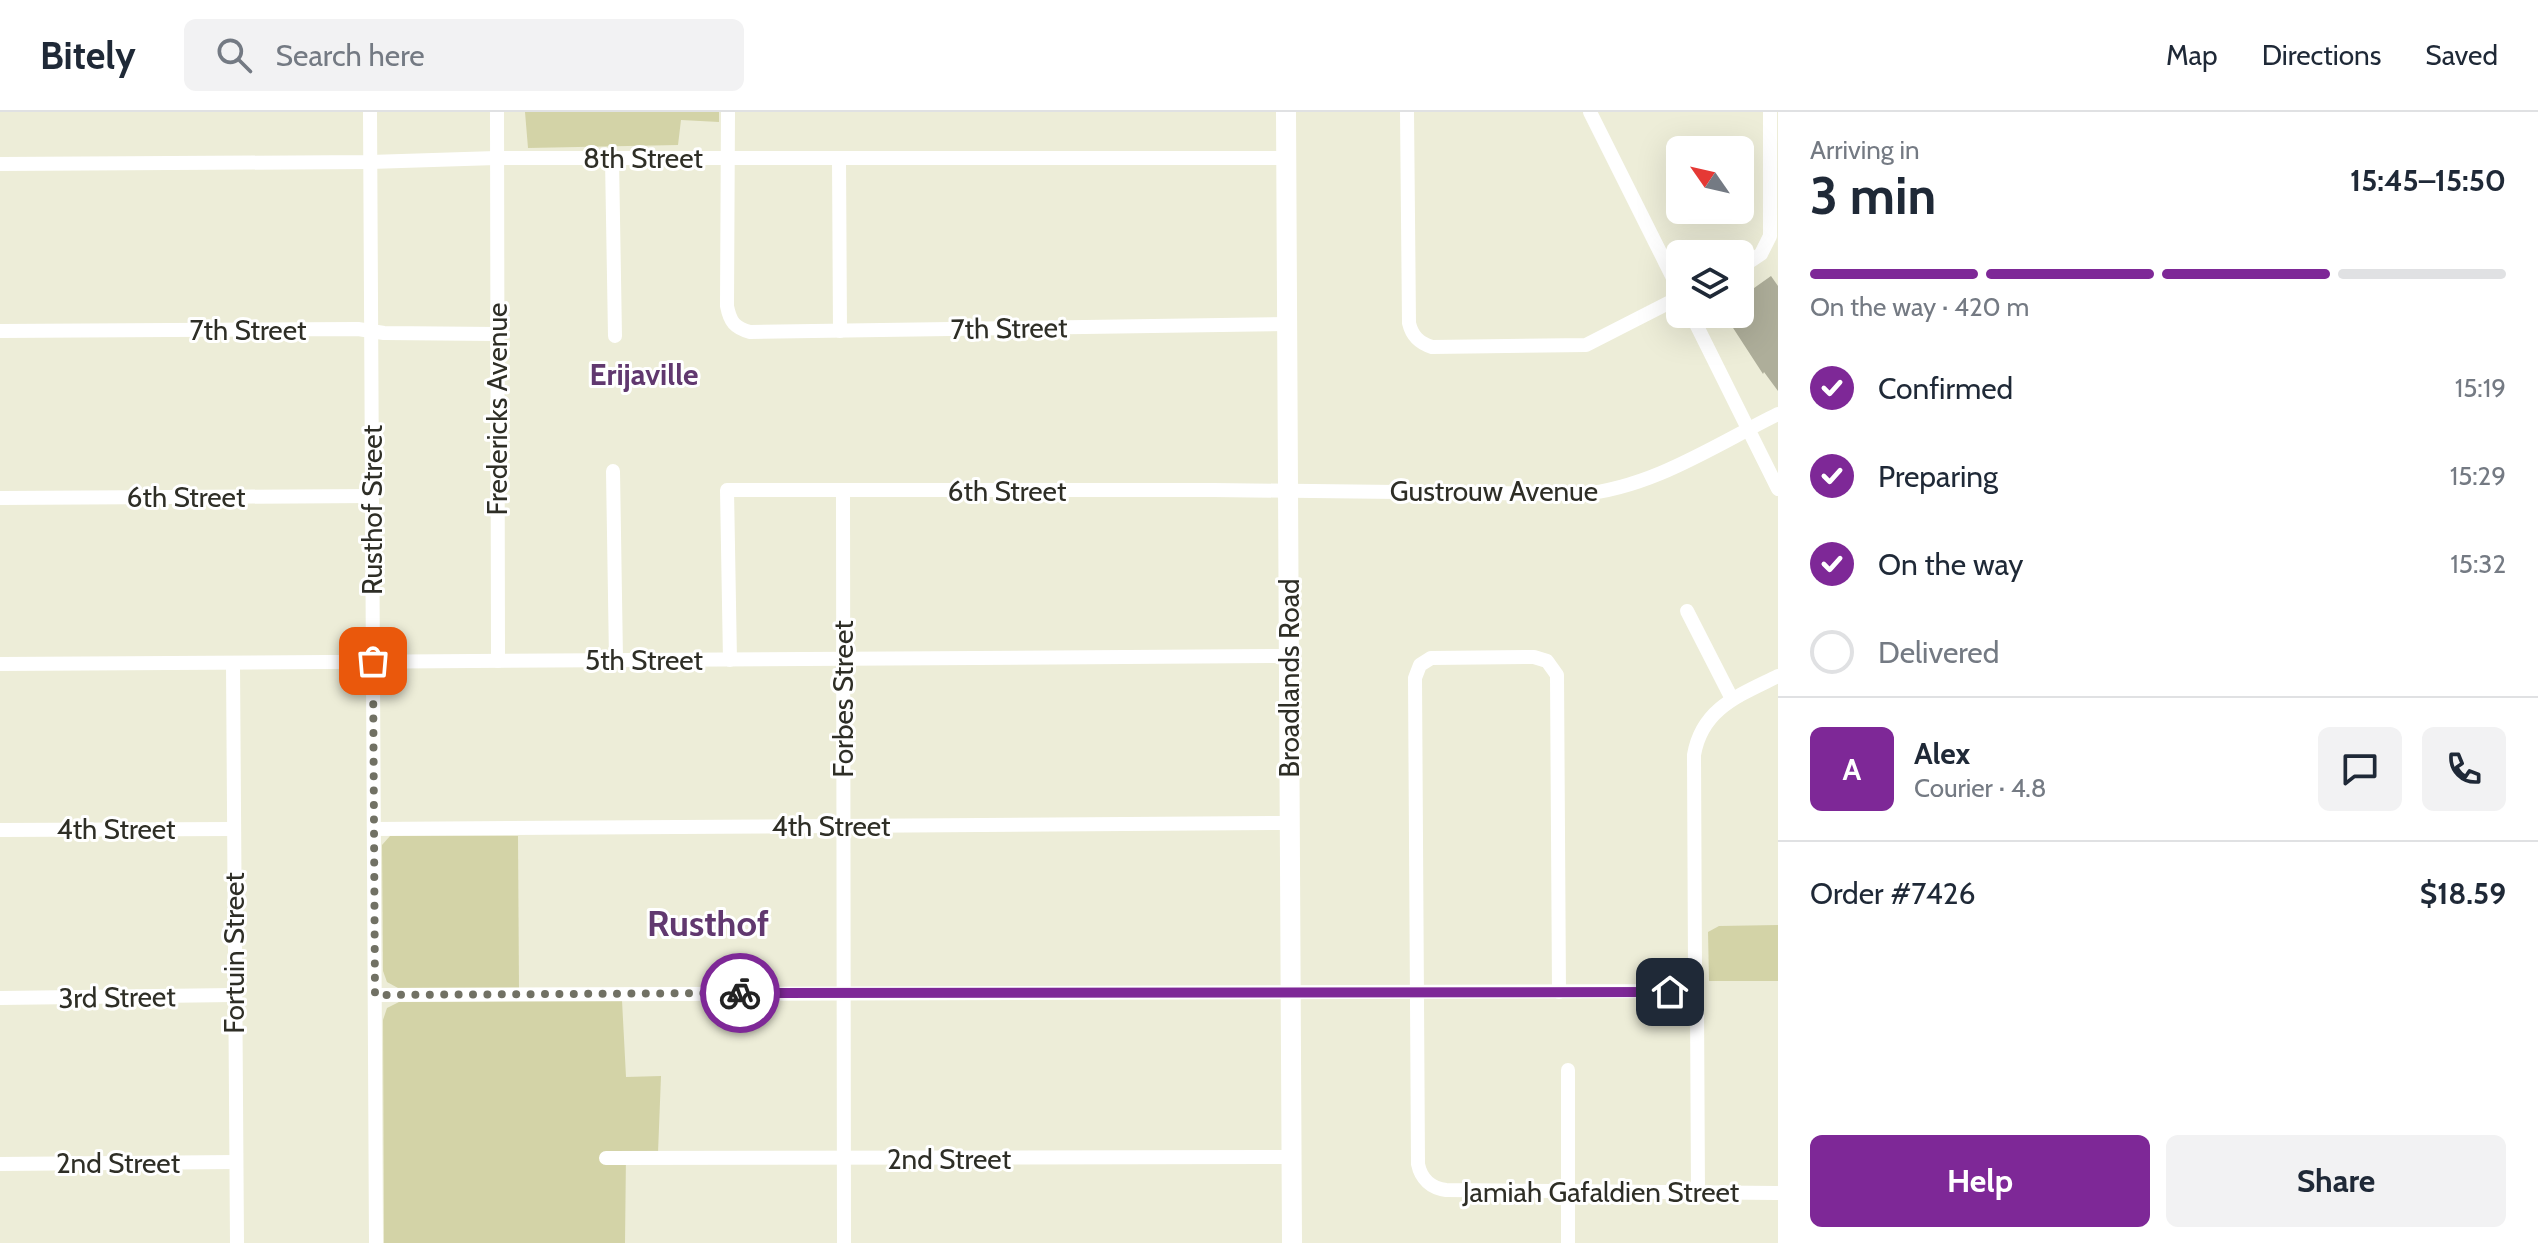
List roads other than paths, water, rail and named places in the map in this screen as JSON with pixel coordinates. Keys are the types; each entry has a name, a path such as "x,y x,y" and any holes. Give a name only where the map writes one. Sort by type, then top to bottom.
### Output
{"main road":[{"name":"Broadlands Road","path":"1286,112 1292,1243"}],"street":[{"name":"Rusthof Street","path":"370,112 376,1243"},
{"name":"Fredericks Avenue","path":"497,112 498,661"},
{"path":"728,112 728,157"},
{"path":"1407,112 1409,323 1414,336 1421,343 1432,347 1586,345 1666,302"},
{"path":"1590,112 1666,267"},
{"path":"1754,259 1761,254 1770,236 1770,112"},
{"name":"7th Street","path":"728,157 727,306 734,325 740,330 1287,324"},
{"name":"8th Street","path":"0,164 370,162 496,158 1286,158"},
{"path":"612,159 615,336"},
{"path":"839,159 840,331"},
{"path":"1698,328 1778,489"},
{"name":"7th Street","path":"0,331 358,329 496,334"},
{"name":"Gustrouw Avenue","path":"1288,491 1597,493 1644,481 1778,414"},
{"path":"613,471 616,659"},
{"name":"6th Street","path":"730,660 727,490 1288,491"},
{"name":"Forbes Street","path":"843,491 844,1243"},
{"name":"6th Street","path":"0,498 372,496"},
{"path":"1687,611 1732,699"},
{"name":"5th Street","path":"0,664 1289,656"},
{"name":"Jamiah Gafaldien Street","path":"1559,992 1557,675 1552,665 1541,658 1431,658 1420,665 1416,673 1418,1164 1426,1181 1446,1190 1778,1193"},
{"name":"Fortuin Street","path":"233,664 237,1243"},
{"path":"375,995 1670,992 1687,985 1695,970 1694,755 1704,724 1732,699 1778,676"},
{"name":"4th Street","path":"374,829 1289,823"},
{"name":"4th Street","path":"0,830 233,829"},
{"path":"1687,985 1697,1004 1698,1193"},
{"name":"3rd Street","path":"0,998 234,995"},
{"path":"1568,1070 1568,1243"},
{"name":"2nd Street","path":"606,1158 1292,1157"},
{"name":"2nd Street","path":"0,1164 235,1162"}],"district":[{"name":"Erijaville","path":"644,375"},
{"name":"Rusthof","path":"708,923"}]}
